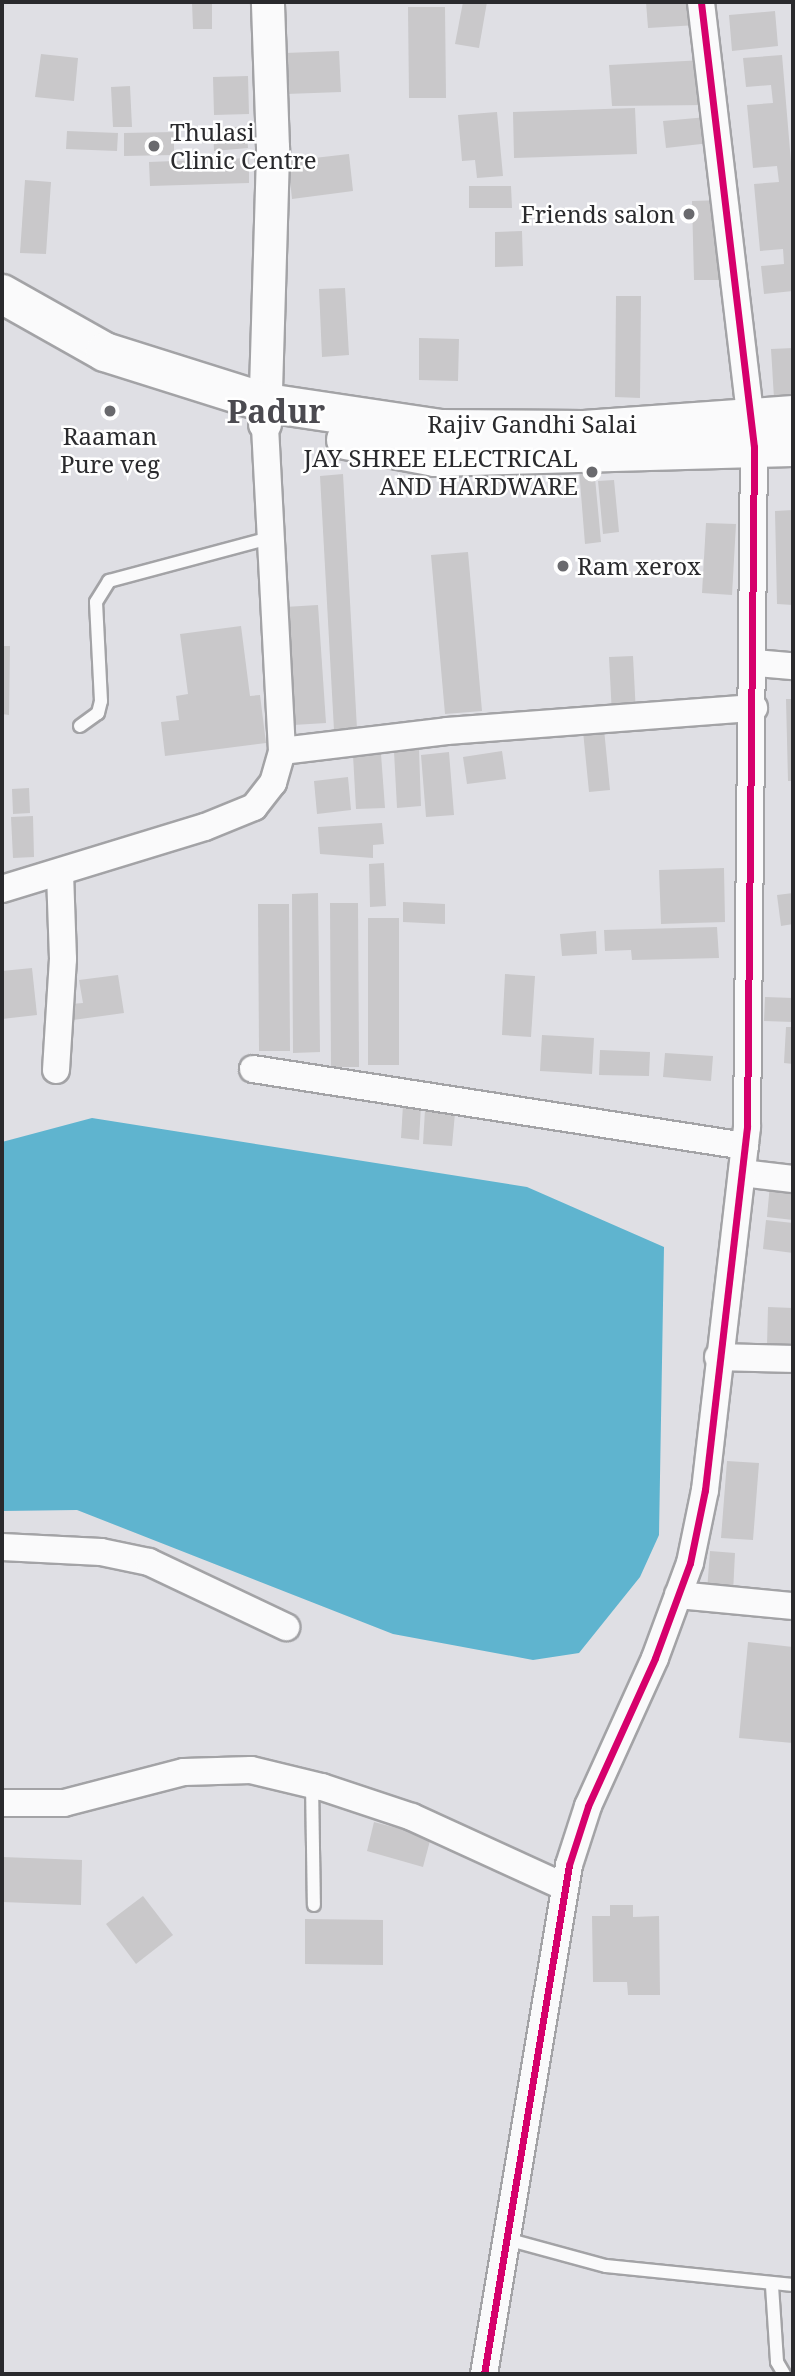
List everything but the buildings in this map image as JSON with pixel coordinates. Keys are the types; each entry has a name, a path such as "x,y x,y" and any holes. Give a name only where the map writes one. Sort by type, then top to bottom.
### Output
{"main road":[{"name":"Rajiv Gandhi Salai","path":"2,294 106,352 266,414"},
{"name":"Rajiv Gandhi Salai","path":"2,323 129,390 266,414 441,429 753,431 793,447"},
{"name":"Rajiv Gandhi Salai","path":"753,431 793,415"}],"street":[{"path":"2,889 61,873 254,807 273,783 282,751 266,414 273,148 268,2"},
{"path":"482,2371 510,2240 565,1887 588,1806 678,1595 705,1490 718,1357 745,1146 756,663 753,431 701,2"},
{"path":"756,663 793,666"},
{"path":"282,751 447,731 754,708"},
{"path":"56,1070 62,968 61,873"},
{"path":"253,1069 745,1146"},
{"path":"742,1173 793,1180"},
{"path":"718,1357 793,1359"},
{"path":"2,1547 101,1552 149,1562 286,1627"},
{"path":"678,1595 793,1606"},
{"path":"2,1803 64,1803 184,1772 251,1770 312,1784 412,1817 565,1887"}],"lane":[{"path":"80,726 98,713 101,701 96,602 109,581 270,538"},
{"path":"312,1784 314,1905"},
{"path":"510,2240 606,2266 772,2286 793,2285"},
{"path":"772,2286 777,2362 783,2374"}],"water":[{"path":"92,1118 527,1187 664,1247 659,1535 640,1577 579,1653 533,1660 393,1634 77,1510 2,1511 2,1142"}],"cycle path":[{"path":"484,2374 569,1865 588,1806 655,1658 690,1563 705,1490 747,1127 754,447 701,2"}],"place":[{"name":"Thulasi Clinic Centre","path":"154,146"},
{"name":"Friends salon","path":"689,214"},
{"name":"Raaman Pure veg","path":"110,411"},
{"name":"JAY SHREE ELECTRICAL AND HARDWARE","path":"592,472"},
{"name":"Ram xerox","path":"563,566"}],"district":[{"name":"Padur","path":"276,411"}]}
